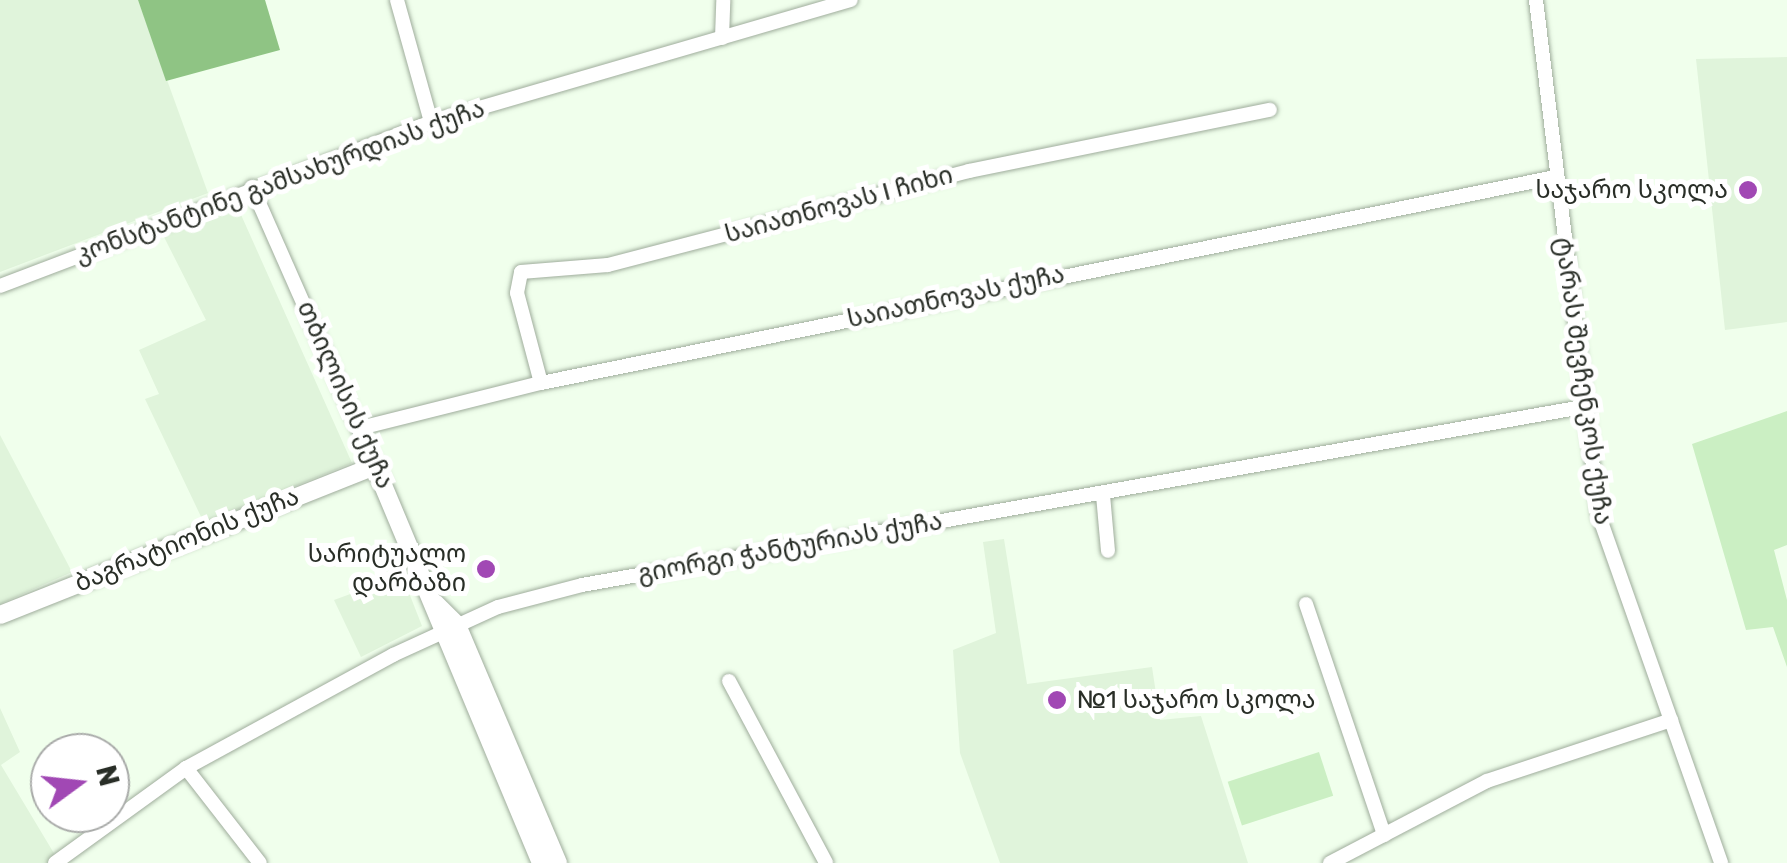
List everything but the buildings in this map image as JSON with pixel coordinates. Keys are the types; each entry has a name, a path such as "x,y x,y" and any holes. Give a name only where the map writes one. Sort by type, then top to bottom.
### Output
{"street":[{"path":"398,0 431,122"},
{"path":"722,0 722,38"},
{"name":"კონსტანტინე გამსახურდიას ქუჩა","path":"0,286 431,122 851,0"},
{"name":"ტარას შევჩენკოს ქუჩა","path":"1536,0 1599,516 1721,863"},
{"name":"საიათნოვას I ჩიხი","path":"541,382 517,293 521,272 608,265 969,171 1270,110"},
{"name":"საიათნოვას ქუჩა","path":"360,428 541,382 1555,177"},
{"name":"თბილისის ქუჩა","path":"252,187 435,603 558,863"},
{"name":"გიორგი ჭანტურიას ქუჩა","path":"55,863 186,768 449,629 582,584 1103,495 1588,406"},
{"name":"ბაგრატიონის ქუჩა","path":"0,615 375,466"},
{"path":"1103,495 1108,551"},
{"path":"1306,604 1384,835"},
{"name":"თბილისის ქუჩა","path":"449,629 541,863"},
{"path":"729,681 826,863"},
{"path":"1330,863 1486,781 1672,720"},
{"path":"186,768 260,863"}],"shaded area":[{"path":"0,0 138,0 208,193 0,272"},
{"name":"საჯარო სკოლა","path":"1787,57 1787,322 1725,330 1696,59"},
{"path":"238,208 352,463 204,523 145,399 159,394 139,350 206,320 163,235"},
{"path":"0,435 72,572 0,604"},
{"name":"№1 საჯარო სკოლა","path":"1004,539 1027,684 1152,667 1160,720 1201,716 1248,863 1000,863 960,753 953,650 996,633 983,542"},
{"path":"402,575 422,626 361,657 334,600"},
{"path":"0,708 20,752 1,765 30,813 30,833 42,833 55,855 48,863 0,863"}],"green space":[{"path":"138,0 265,0 280,50 166,81"},
{"path":"1787,411 1787,545 1774,550 1787,600 1787,667 1773,627 1746,630 1692,444"},
{"path":"1319,752 1333,796 1242,825 1228,782"}],"place":[{"name":"საჯარო სკოლა","path":"1748,190"},
{"name":"სარიტუალო დარბაზი","path":"486,569"},
{"name":"№1 საჯარო სკოლა","path":"1057,700"}]}
